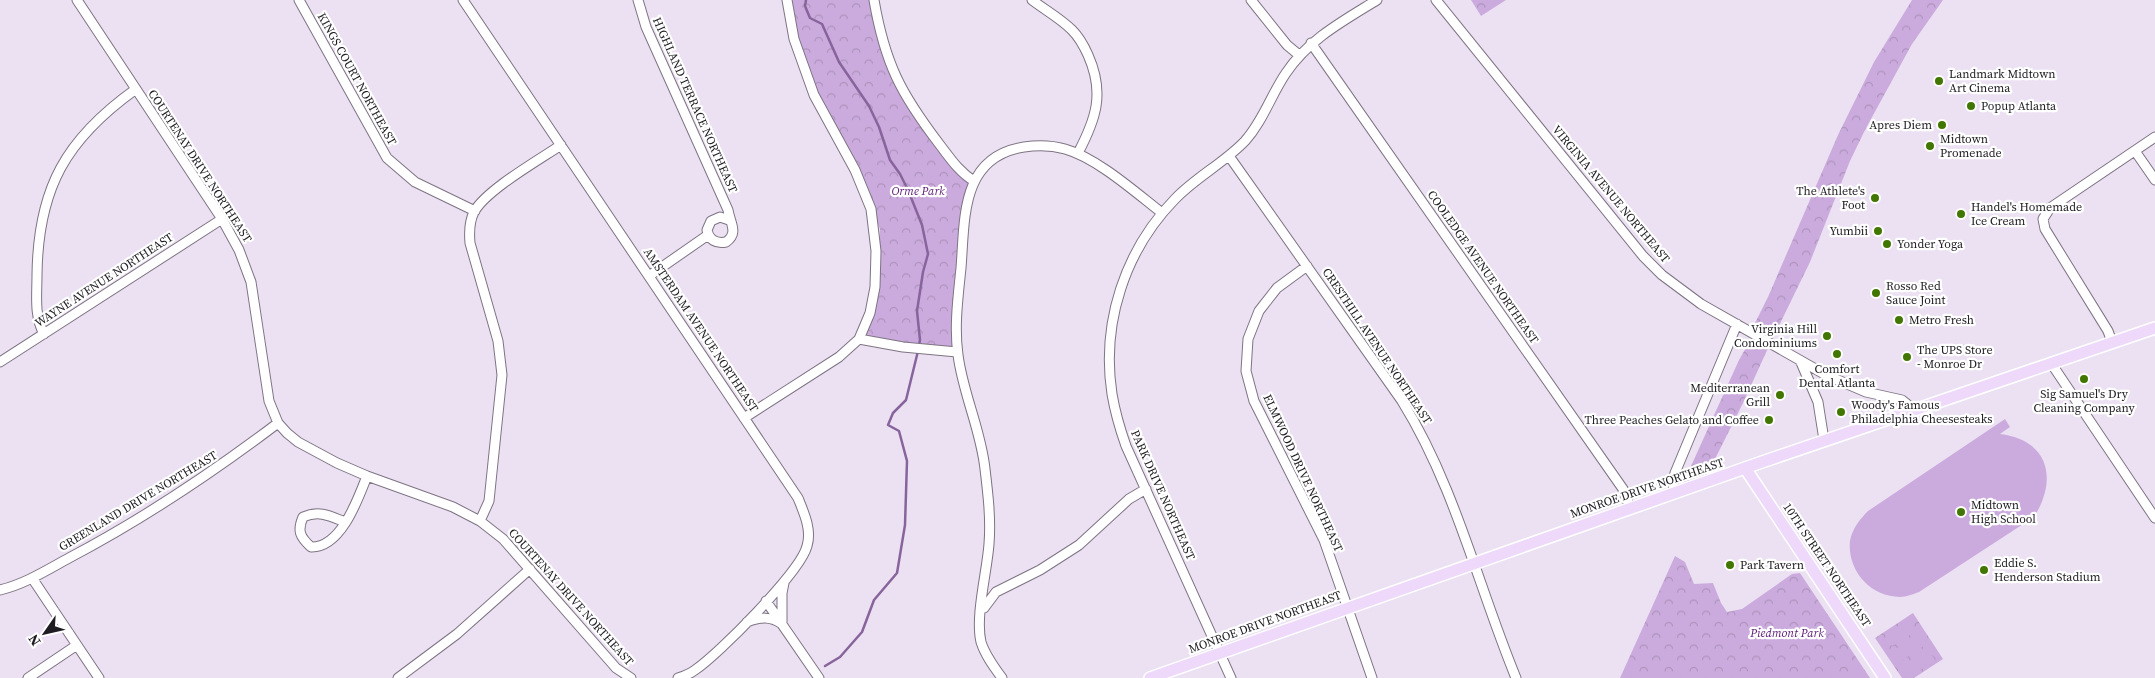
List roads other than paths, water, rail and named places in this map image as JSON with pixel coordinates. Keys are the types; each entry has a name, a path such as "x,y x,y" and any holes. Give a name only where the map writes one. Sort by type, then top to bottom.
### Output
{"main road":[{"name":"MONROE DRIVE NORTHEAST","path":"1150,678 1910,410 2155,328"},
{"name":"10TH STREET NORTHEAST","path":"1745,468 1886,678"}],"street":[{"name":"COURTENAY DRIVE NORTHEAST","path":"77,0 222,219 239,250 251,282 269,401 278,423 298,442 367,476 453,507 480,521 503,539 616,668 631,678"},
{"name":"KINGS COURT NORTHEAST","path":"298,0 387,158 415,182 475,211"},
{"name":"AMSTERDAM AVENUE NORTHEAST","path":"463,0 798,498 805,514 808,546 802,560 784,583 766,601"},
{"name":"HIGHLAND TERRACE NORTHEAST","path":"638,0 646,27 728,210 729,220 734,229 733,234 726,242 716,242 708,235"},
{"path":"744,418 839,357 859,339 870,313 875,287 876,251 871,209 855,170 814,95 794,39 787,0"},
{"path":"874,0 885,51 906,98 960,171 974,181"},
{"path":"1032,0 1073,31 1084,45 1093,66 1097,87 1096,109 1090,130 1078,153"},
{"path":"1251,0 1287,45 1299,55"},
{"name":"PARK DRIVE NORTHEAST","path":"1231,678 1126,446 1116,415 1110,380 1110,348 1115,308 1126,274 1142,242 1162,213 1190,185 1229,156 1259,123 1285,75 1299,55 1311,43 1377,0"},
{"name":"VIRGINIA AVENUE NORTHEAST","path":"1436,0 1642,256 1682,292 1842,383 1866,392 1902,400 1910,410"},
{"name":"COOLEDGE AVENUE NORTHEAST","path":"1311,43 1623,489 1630,508"},
{"path":"44,334 37,316 38,252 41,220 49,193 62,164 81,138 98,120 136,89"},
{"path":"2112,342 2108,331 2045,229 2043,219 2050,208 2155,137"},
{"path":"480,521 489,501 502,375 498,342 470,242 470,226 475,211 488,195 561,145"},
{"path":"1002,678 982,643 980,626 989,545 989,506 985,465 961,376 958,352 956,323 968,194 974,181 992,160 1015,149 1048,146 1078,153 1162,213"},
{"path":"2135,151 2155,180"},
{"name":"CRESTHILL AVENUE NORTHEAST","path":"1229,156 1419,428 1438,469 1516,678"},
{"path":"649,276 708,235 708,225 711,220 720,217 729,220"},
{"name":"WAYNE AVENUE NORTHEAST","path":"0,362 222,219"},
{"name":"ELMWOOD DRIVE NORTHEAST","path":"1307,266 1277,288 1259,311 1248,339 1246,371 1254,401 1324,540 1372,678"},
{"path":"1674,493 1673,482 1675,473 1737,324"},
{"path":"859,339 902,347 958,352"},
{"path":"1800,360 1818,402 1824,440"},
{"path":"2051,363 2155,518"},
{"name":"GREENLAND DRIVE NORTHEAST","path":"0,590 32,578 93,546 192,486 278,423"},
{"path":"345,522 320,513 311,514 303,517 299,526 300,535 311,546 320,547 331,539 345,522 354,509 367,476"},
{"path":"981,612 988,600 996,592 1040,570 1079,545 1129,499 1146,489"},
{"path":"398,678 457,634 530,569"},
{"path":"32,578 99,678"},
{"path":"782,624 782,593 784,583"},
{"path":"678,678 695,670 716,654 766,601 819,678"},
{"path":"745,623 761,617 782,624"},
{"path":"28,678 77,645"}],"waterway":[{"path":"806,0 805,6 810,18 822,24 839,62 869,106 879,127 890,160 908,190 922,225 928,254 917,311 919,345"},
{"path":"825,666 840,657 862,632 874,600 897,573 905,525 907,461 899,431 888,425 893,413 906,400 918,351"}],"place":[{"name":"Landmark Midtown Art Cinema","path":"1939,81"},
{"name":"Popup Atlanta","path":"1971,106"},
{"name":"Apres Diem","path":"1942,125"},
{"name":"Midtown Promenade","path":"1930,146"},
{"name":"The Athlete's Foot","path":"1875,198"},
{"name":"Handel's Homemade Ice Cream","path":"1961,214"},
{"name":"Yumbii","path":"1878,231"},
{"name":"Yonder Yoga","path":"1887,244"},
{"name":"Rosso Red Sauce Joint","path":"1876,293"},
{"name":"Metro Fresh","path":"1899,320"},
{"name":"Virginia Hill Condominiums","path":"1827,336"},
{"name":"Comfort Dental Atlanta","path":"1837,354"},
{"name":"The UPS Store - Monroe Dr","path":"1907,357"},
{"name":"Sig Samuel's Dry Cleaning Company","path":"2084,379"},
{"name":"Mediterranean Grill","path":"1780,395"},
{"name":"Woody's Famous Philadelphia Cheesesteaks","path":"1841,412"},
{"name":"Three Peaches Gelato and Coffee","path":"1769,420"},
{"name":"Midtown High School","path":"1961,512"},
{"name":"Park Tavern","path":"1730,565"},
{"name":"Eddie S. Henderson Stadium","path":"1984,570"}],"park label":[{"name":"Orme Park","path":"918,191"},
{"name":"Piedmont Park","path":"1787,633"}]}
